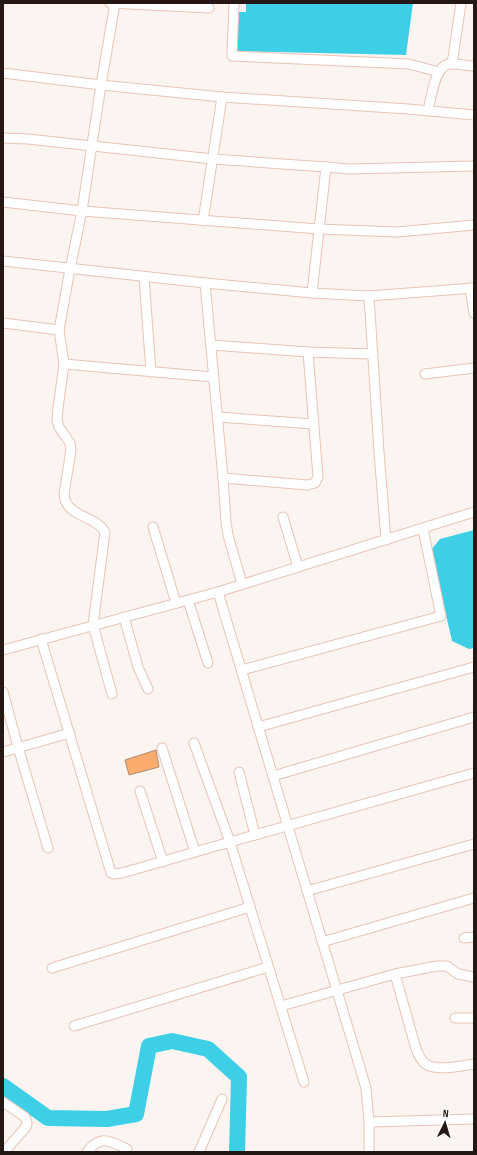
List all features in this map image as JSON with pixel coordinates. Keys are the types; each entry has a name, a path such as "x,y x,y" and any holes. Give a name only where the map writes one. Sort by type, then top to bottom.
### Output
{"street":[{"path":"110,3 209,8"},
{"path":"112,694 93,626 105,532 101,526 94,521 76,513 65,502 64,494 71,450 70,443 59,427 57,420 64,364 59,330 82,211 91,146 115,3"},
{"path":"234,3 232,56 409,64 439,72"},
{"path":"452,64 461,3"},
{"path":"428,111 434,85 439,72 447,65 452,64 474,66"},
{"path":"3,73 101,85 222,97 474,115"},
{"path":"203,221 222,97"},
{"path":"3,138 28,139 213,158 349,169 474,166"},
{"path":"312,293 326,167"},
{"path":"3,202 82,211 319,229 397,232 474,225"},
{"path":"3,261 144,277 312,293 369,296 472,288 474,313"},
{"path":"144,277 151,372"},
{"path":"205,283 218,417 226,522 228,535 242,584"},
{"path":"369,296 386,540"},
{"path":"3,323 59,330"},
{"path":"211,345 308,352 373,354"},
{"path":"223,478 307,485 315,483 318,477 308,352"},
{"path":"64,364 213,377"},
{"path":"425,374 474,368"},
{"path":"218,417 313,424"},
{"path":"3,650 218,592 474,512"},
{"path":"283,517 298,567"},
{"path":"153,527 176,603"},
{"path":"242,670 441,616 423,529"},
{"path":"218,592 366,1088 369,1122 369,1152"},
{"path":"188,600 208,663"},
{"path":"124,617 138,667 148,689"},
{"path":"41,639 111,873 118,874 163,862 474,773"},
{"path":"258,726 474,667"},
{"path":"3,692 48,848"},
{"path":"273,776 474,717"},
{"path":"3,752 70,733"},
{"path":"194,743 230,842 304,1082"},
{"path":"162,748 195,852"},
{"path":"239,772 255,835"},
{"path":"140,790 163,862"},
{"path":"307,891 474,844"},
{"path":"322,942 474,898"},
{"path":"52,968 250,907"},
{"path":"464,938 474,937"},
{"path":"281,1006 395,974 442,965 447,966 458,974 474,977"},
{"path":"74,1026 268,966"},
{"path":"395,974 416,1049 426,1064 434,1067 474,1064"},
{"path":"456,1018 474,1018"},
{"path":"199,1152 222,1099"},
{"path":"3,1102 25,1117 27,1123 4,1152"},
{"path":"369,1122 474,1119"},
{"path":"87,1152 95,1142 104,1140 127,1149"}],"water":[{"path":"246,3 413,3 406,55 235,51 238,12 246,12"},
{"path":"474,530 474,648 469,649 452,641 431,550 440,539"}],"building":[{"path":"156,750 159,767 129,775 125,760"}],"waterway":[{"path":"3,1086 48,1118 107,1119 136,1114 149,1046 172,1041 208,1049 239,1077 237,1152"}]}
